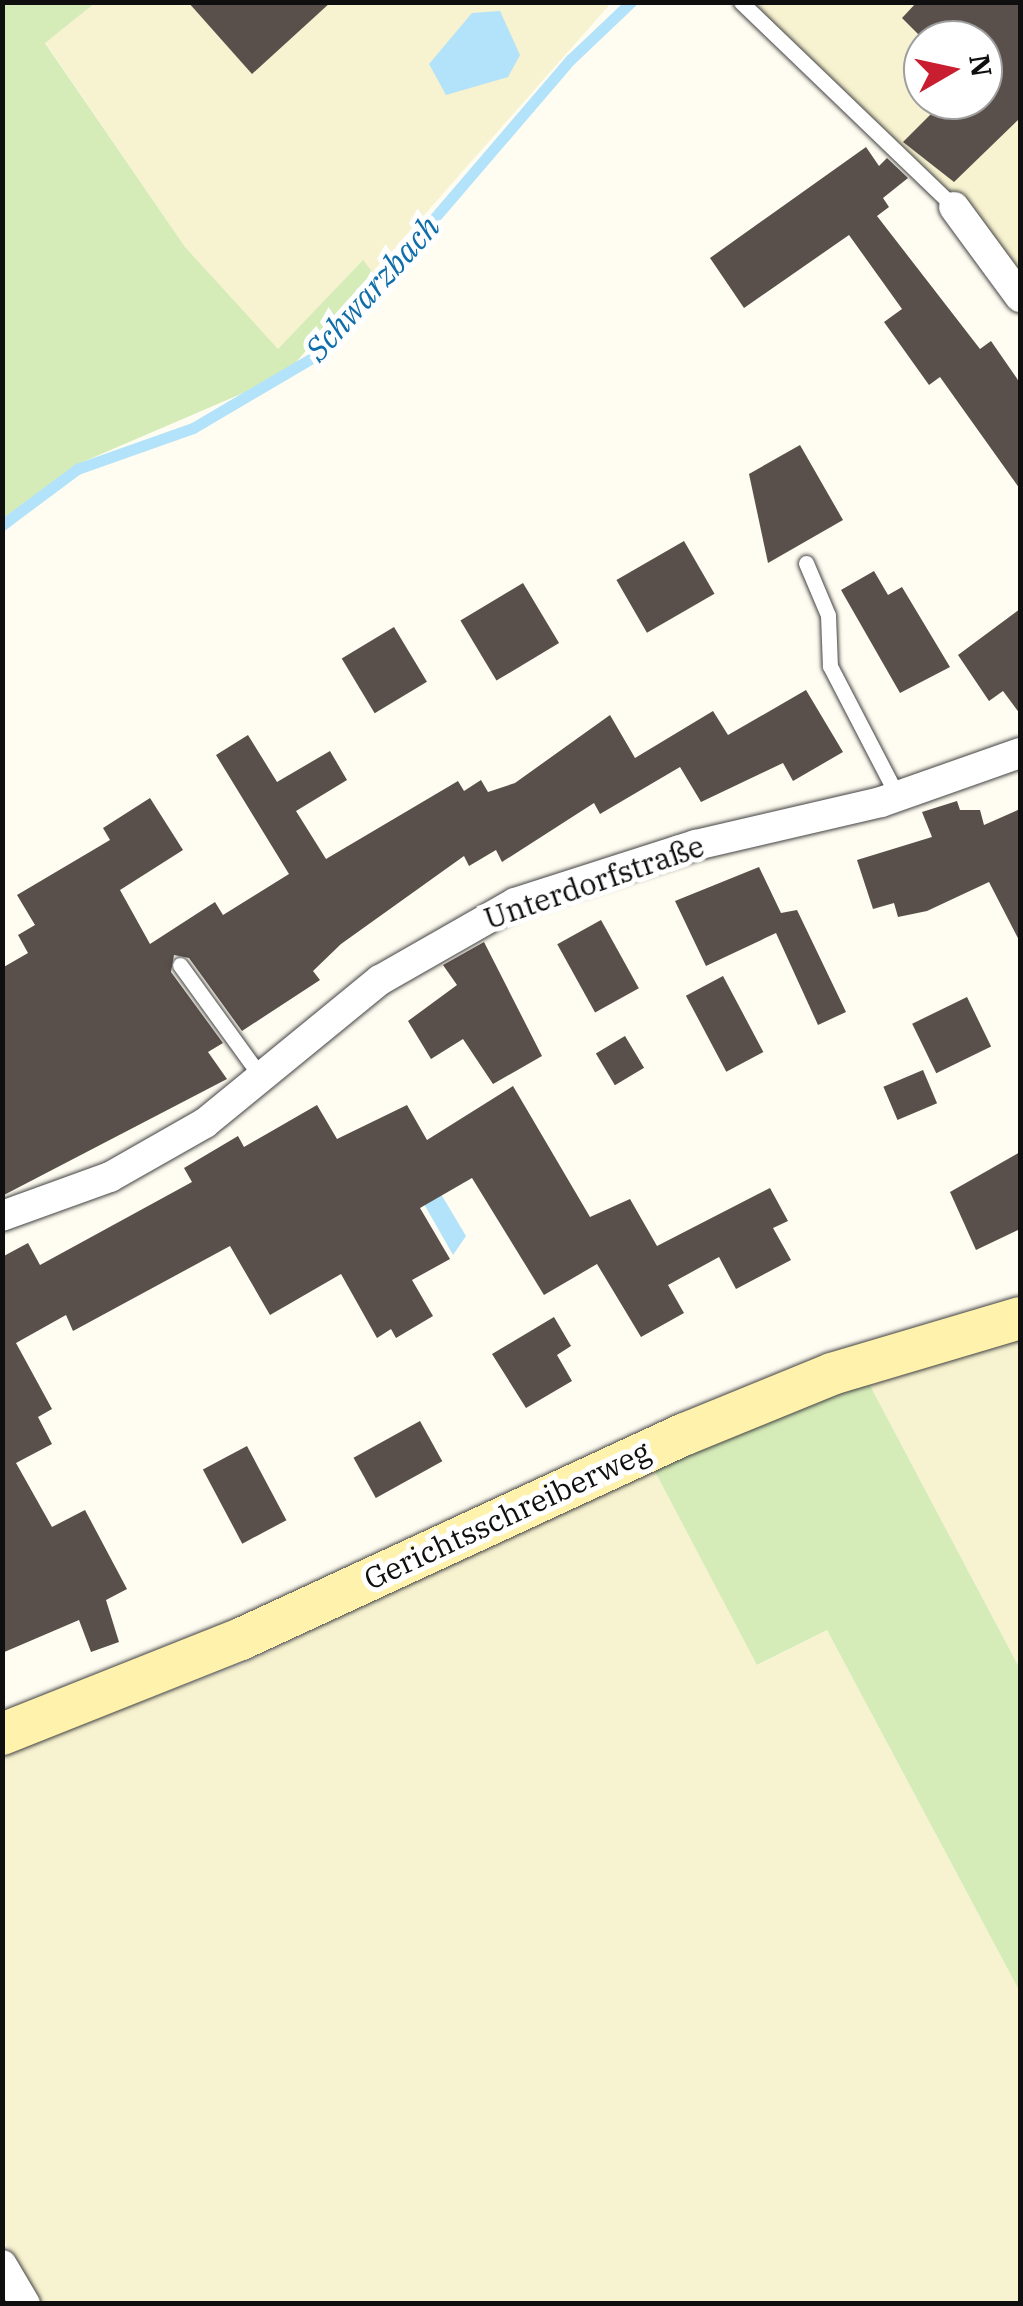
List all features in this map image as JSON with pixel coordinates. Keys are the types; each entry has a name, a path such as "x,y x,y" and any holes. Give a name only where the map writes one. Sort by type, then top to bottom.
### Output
{"street":[{"path":"954,206 1020,298"},
{"name":"Unterdorfstraße","path":"2,1216 110,1177 205,1123 380,980 514,902 696,845 898,796 1020,753"},
{"name":"Gerichtsschreiberweg","path":"2,1734 240,1638 685,1434 832,1374 1020,1318"},
{"path":"2,2265 25,2304"}],"lane":[{"path":"741,2 954,206"},
{"path":"806,563 828,615 830,666 898,796"},
{"path":"180,965 262,1077"}],"shaded area":[{"path":"95,3 611,3 373,273 362,261 278,350 185,247 45,42"},
{"path":"753,3 1020,3 1020,282 949,191"},
{"path":"1020,1336 1020,1669 866,1378"},
{"path":"651,1464 758,1665 827,1630 1020,1992 1020,2303 41,2303 3,2239 2,1753 246,1663"}],"green space":[{"path":"3,2 95,3 45,43 185,247 278,349 363,260 373,273 285,375 78,464 3,519"},
{"path":"866,1378 1020,1669 1020,1992 827,1630 757,1665 651,1464"}],"water":[{"path":"500,11 520,55 508,77 446,95 429,64 472,13"},
{"path":"441,1194 466,1236 453,1255 424,1204"}],"building":[{"path":"188,2 331,2 252,74"},
{"path":"917,2 1020,2 1020,118 954,182 903,142 925,120 1003,120 1003,20 902,18"},
{"path":"866,147 879,166 887,158 908,178 883,198 889,207 877,216 980,349 991,341 1020,383 1020,489 940,377 929,385 884,322 902,309 849,235 744,308 710,258"},
{"path":"800,445 843,520 768,563 749,474"},
{"path":"684,541 714,594 647,633 616,580"},
{"path":"874,571 888,595 902,587 950,667 900,693 841,590"},
{"path":"523,583 559,643 496,681 460,621"},
{"path":"1020,609 1020,714 1003,691 989,701 958,655"},
{"path":"394,627 427,682 375,713 342,658"},
{"path":"806,690 843,752 793,781 783,763 701,802 680,767 600,814 594,803 502,862 496,850 469,866 464,856 341,944 313,971 320,980 242,1031 189,958 174,955 171,972 223,1043 208,1052 227,1079 2,1196 2,968 28,953 18,935 35,925 17,895 110,840 103,828 150,798 183,850 120,890 150,944 215,902 223,915 289,874 216,755 248,735 277,782 330,751 347,780 296,811 326,859 458,781 464,791 481,780 488,792 515,783 610,715 635,758 713,711 728,735"},
{"path":"957,801 960,810 980,810 984,825 1020,809 1020,942 989,882 927,911 898,917 894,903 873,909 857,860 932,837 922,812"},
{"path":"759,867 781,913 797,910 846,1012 818,1025 776,933 706,966 675,901"},
{"path":"601,920 639,988 595,1012 557,944"},
{"path":"484,942 542,1056 493,1084 463,1039 431,1059 408,1021 457,985 443,965"},
{"path":"723,976 763,1052 726,1072 686,996"},
{"path":"967,997 991,1046 936,1073 912,1024"},
{"path":"625,1036 644,1068 615,1085 596,1054"},
{"path":"923,1070 937,1103 897,1120 883,1087"},
{"path":"513,1086 590,1217 630,1199 657,1246 770,1188 788,1221 773,1228 791,1260 736,1289 719,1257 668,1285 684,1313 641,1337 597,1264 544,1295 472,1178 420,1208 450,1259 412,1280 433,1316 396,1338 391,1329 377,1338 341,1274 270,1315 230,1246 73,1331 66,1315 16,1343 52,1409 38,1417 52,1444 16,1463 52,1527 85,1510 127,1589 106,1600 119,1642 91,1652 79,1620 2,1653 2,1257 28,1243 40,1265 192,1182 184,1168 238,1136 244,1147 317,1105 337,1139 407,1105 427,1140"},
{"path":"1020,1152 1020,1229 976,1250 950,1192"},
{"path":"554,1317 571,1346 557,1355 572,1381 526,1408 492,1354"},
{"path":"420,1421 442,1461 376,1498 354,1458"},
{"path":"247,1446 286,1520 242,1544 203,1469"}],"waterway":[{"name":"Schwarzbach","path":"2,525 77,469 193,428 317,355 571,59 631,2"}]}
